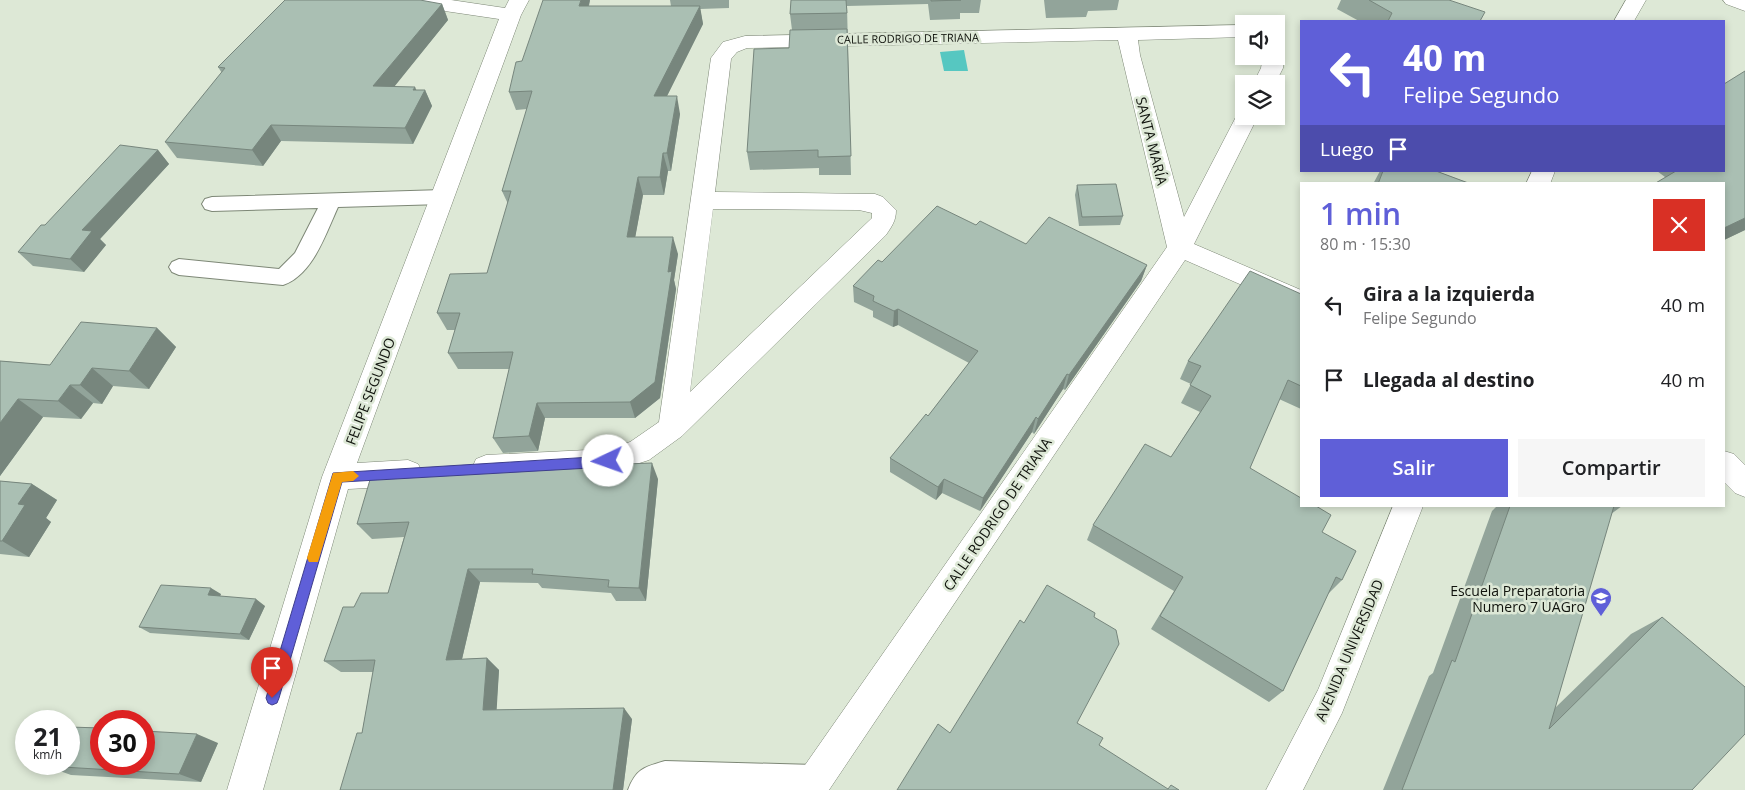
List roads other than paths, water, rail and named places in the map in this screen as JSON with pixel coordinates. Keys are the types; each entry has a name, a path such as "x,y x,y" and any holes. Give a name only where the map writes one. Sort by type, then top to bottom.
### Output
{"street":[{"path":"411,0 515,7"},
{"path":"1625,20 1636,0"},
{"path":"1733,0 1745,6"},
{"name":"FELIPE SEGUNDO","path":"246,790 338,477 515,7"},
{"name":"CALLE RODRIGO DE TRIANA","path":"672,428 721,58 730,47 745,42 1235,32"},
{"name":"SANTA MARÍA","path":"1128,34 1130,55 1180,248"},
{"name":"CALLE RODRIGO DE TRIANA","path":"812,785 1180,248 1242,125"},
{"path":"463,470 608,461 639,451 672,428 877,229 884,219 884,210 875,203 859,201 701,200"},
{"path":"1180,248 1300,302"},
{"path":"1725,463 1745,484"},
{"path":"338,477 434,471"},
{"name":"AVENIDA UNIVERSIDAD","path":"1284,790 1330,701 1408,507"}],"lane":[{"path":"212,204 443,197"},
{"path":"178,268 283,277 303,258 332,200"},
{"name":"CALLE RODRIGO DE TRIANA","path":"642,790 651,779 665,775 812,785"}],"water":[{"path":"964,50 968,71 944,71 940,52"}],"place":[{"name":"Escuela Preparatoria Numero 7 UAGro","path":"1601,617"}]}
